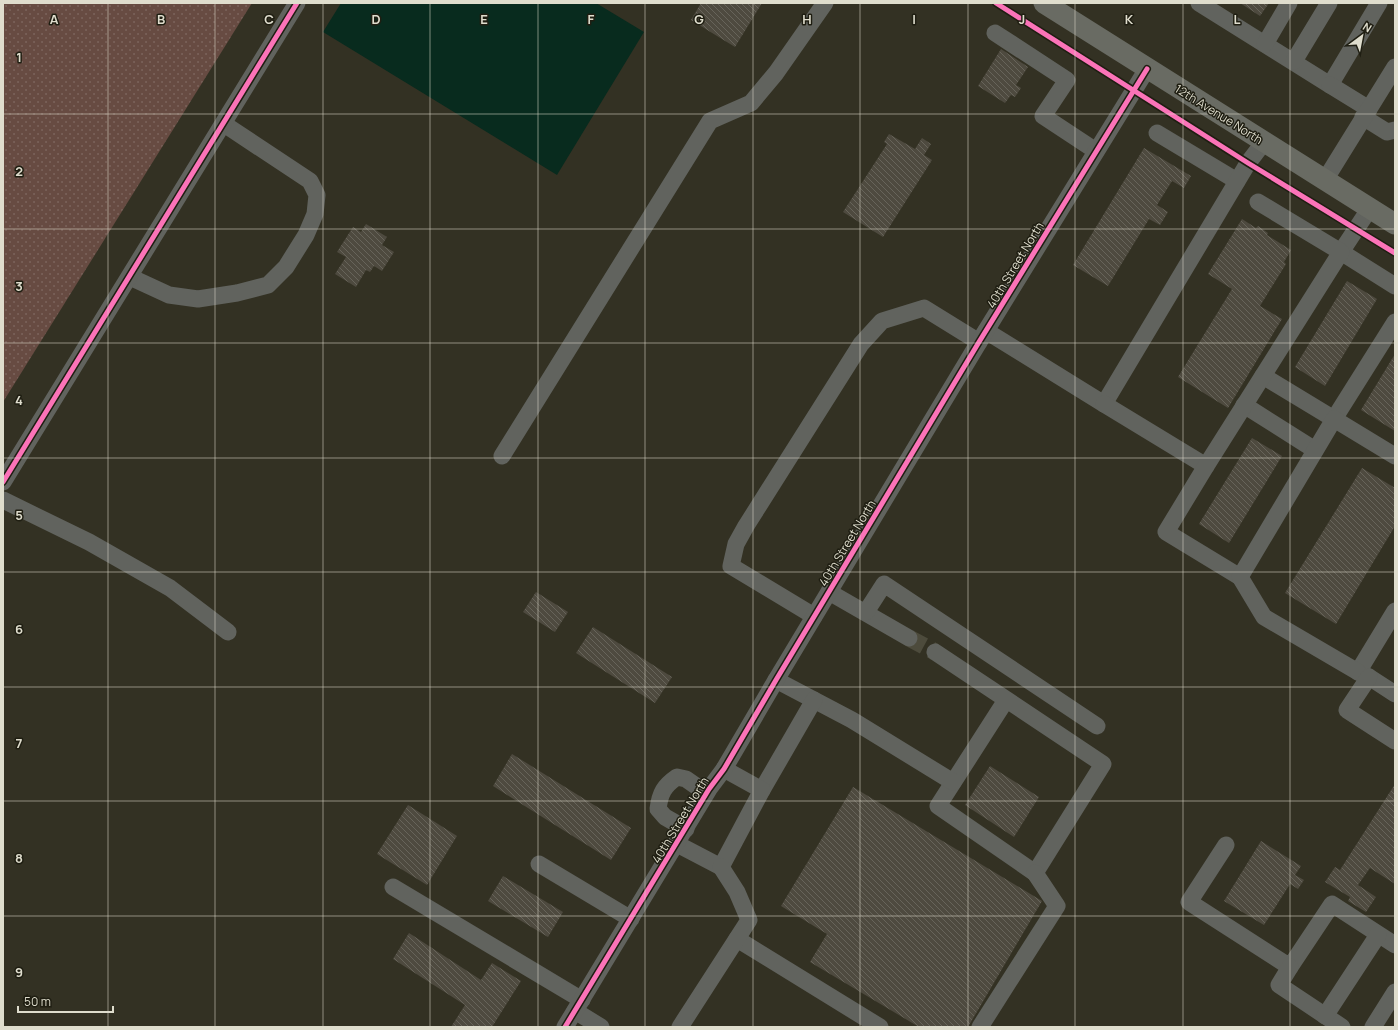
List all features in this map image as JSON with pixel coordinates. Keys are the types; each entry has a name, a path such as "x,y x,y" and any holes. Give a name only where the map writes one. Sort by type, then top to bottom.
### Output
{"main road":[{"name":"12th Avenue North","path":"1044,3 1395,224"}],"street":[{"path":"3,482 297,3"},
{"path":"502,456 710,121 750,103 776,73 825,3"},
{"path":"1199,3 1294,61 1330,85 1366,113 1387,132 1395,130"},
{"path":"1265,44 1289,3"},
{"path":"1294,61 1330,3"},
{"path":"1330,85 1379,3"},
{"path":"995,33 1066,80 1043,116 1096,151"},
{"path":"1325,180 1395,67"},
{"name":"40th Street North","path":"565,1027 677,844 706,793 724,769 814,616 1147,69"},
{"path":"130,277 169,295 198,299 237,294 268,285 286,267 306,236 315,214 317,195 310,181 224,124"},
{"path":"1157,133 1237,181"},
{"path":"1104,404 1237,181 1264,142"},
{"path":"1258,202 1342,252 1395,286"},
{"path":"1370,208 1244,405 1166,532 1240,577 1264,617 1395,694"},
{"path":"814,616 731,566 736,544 861,344 882,321 924,308 983,337 1104,404 1206,466"},
{"path":"1240,577 1315,450 1395,322"},
{"path":"1263,376 1395,456"},
{"path":"1244,405 1315,450"},
{"path":"3,500 89,542 170,588 228,632"},
{"path":"866,612 884,584 1097,726"},
{"path":"829,592 909,638"},
{"path":"1395,612 1347,710 1395,741"},
{"path":"935,652 1103,764 1035,873"},
{"path":"776,680 852,720 953,782"},
{"path":"721,867 762,790 814,700"},
{"path":"980,1027 1057,906 1035,873 938,806 1006,700"},
{"path":"724,769 762,790"},
{"path":"686,829 665,817 658,809 659,797 665,786 677,777 686,780 706,793"},
{"path":"677,844 721,867 738,892 749,920 680,1027"},
{"path":"1226,845 1189,902 1290,968"},
{"path":"539,864 631,919"},
{"path":"393,887 578,1005 601,1027"},
{"path":"1342,1027 1279,985 1332,904 1395,945"},
{"path":"1325,1016 1378,935"},
{"path":"737,939 880,1027"},
{"path":"1373,1027 1395,992"}],"shaded area":[{"path":"3,3 252,3 3,402"},
{"path":"341,3 596,3 644,32 557,175 323,32"}],"building":[{"path":"701,3 762,3 735,47 691,20"},
{"path":"1240,3 1269,3 1260,16"},
{"path":"1001,49 1028,67 1016,85 1021,88 1015,97 1011,95 1005,103 978,86"},
{"path":"889,134 915,149 922,138 931,144 924,155 932,160 883,237 843,212 887,144 884,142"},
{"path":"1144,148 1191,176 1184,188 1172,181 1157,205 1168,212 1160,225 1149,219 1108,286 1073,265"},
{"path":"1242,219 1256,228 1258,226 1268,233 1267,235 1291,250 1284,262 1286,264 1260,306 1282,319 1228,408 1178,377 1232,289 1208,274"},
{"path":"366,224 387,237 382,245 394,252 382,271 374,266 370,272 366,270 356,287 335,274 346,257 337,252 353,227 361,232"},
{"path":"1347,281 1377,299 1325,386 1295,367"},
{"path":"1395,354 1395,431 1361,410"},
{"path":"1252,438 1282,456 1229,543 1199,524"},
{"path":"1362,468 1395,488 1395,526 1336,624 1285,593"},
{"path":"536,592 568,612 555,632 523,612"},
{"path":"593,627 672,677 655,703 576,653"},
{"path":"512,754 631,828 611,860 493,786"},
{"path":"990,766 1039,797 1014,837 965,805"},
{"path":"1395,784 1395,884 1370,868 1358,885 1376,897 1366,912 1348,901 1350,897 1325,882 1335,867 1340,870"},
{"path":"853,787 1042,901 968,1027 919,1027 810,962 827,934 781,906"},
{"path":"408,805 457,836 427,885 377,854"},
{"path":"1261,841 1301,866 1295,875 1304,880 1298,889 1290,884 1264,925 1224,901"},
{"path":"503,876 563,912 548,937 488,901"},
{"path":"409,933 481,980 492,963 521,981 492,1027 451,1027 465,1005 393,959"}],"tunnel":[{"path":"909,638 935,652"}],"cycle path":[{"path":"3,482 297,3"},
{"path":"996,3 1248,163 1395,253"},
{"path":"565,1027 709,789 724,769 979,342 1147,69"}]}
